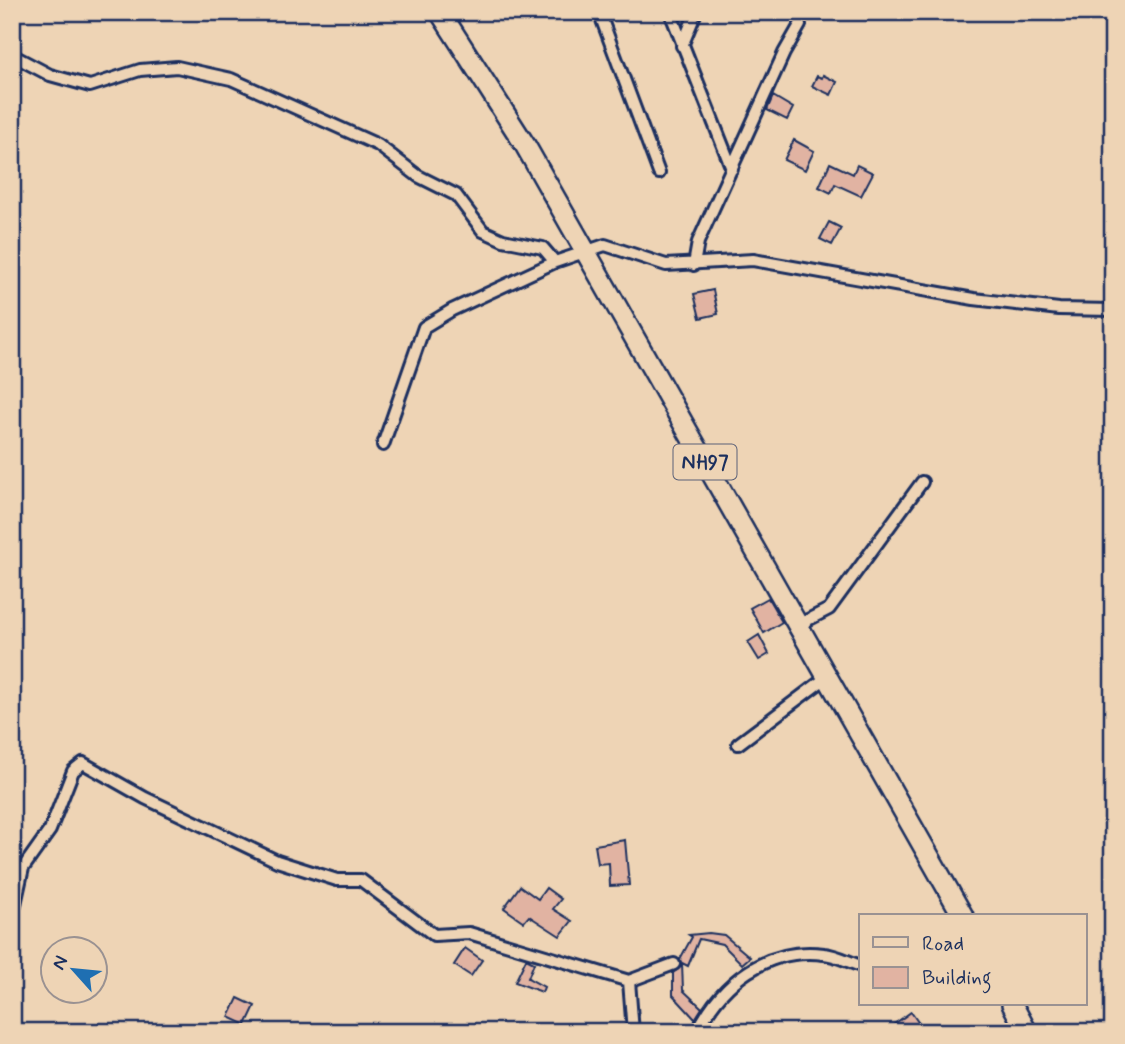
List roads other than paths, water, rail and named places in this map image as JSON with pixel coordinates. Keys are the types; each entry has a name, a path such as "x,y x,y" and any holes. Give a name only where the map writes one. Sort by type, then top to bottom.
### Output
{"highway":[{"name":"NH97","path":"440,12 525,145 827,677 958,914"},
{"path":"1013,1006 1027,1032"}],"street":[{"path":"598,12 659,173"},
{"path":"670,12 732,169"},
{"path":"682,46 696,12"},
{"path":"694,265 698,242 784,53 800,25"},
{"path":"12,55 50,75 90,86 140,69 177,67 231,79 378,145 418,176 456,195 483,231 503,240 543,248 555,262"},
{"path":"383,445 424,327 452,310 555,262 585,254 597,247 613,246 666,265 753,260 974,299 1059,309 1113,310"},
{"path":"797,625 829,608 922,482"},
{"path":"738,744 827,677"},
{"path":"12,918 23,868 50,830 73,771 83,763 145,797 277,861 337,880 361,880 434,935 469,933 629,981 674,964"},
{"path":"697,1032 719,996 760,962 800,954 826,954 859,965"},
{"path":"629,981 633,1032"}]}
